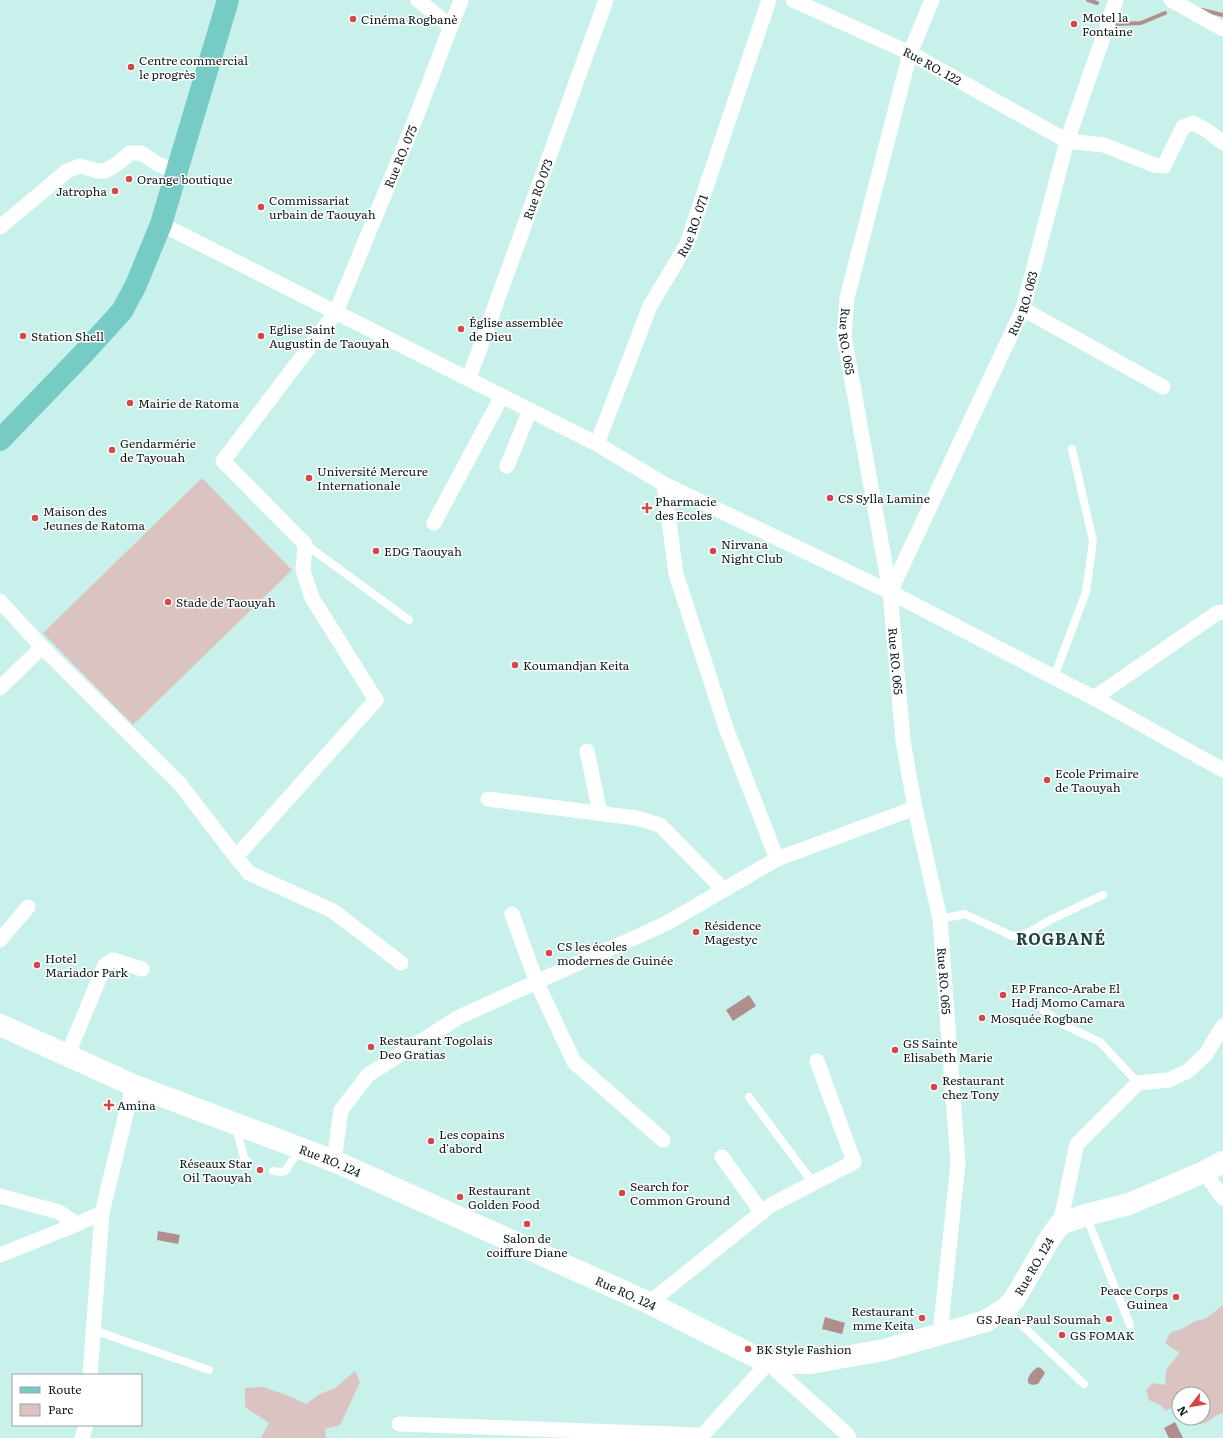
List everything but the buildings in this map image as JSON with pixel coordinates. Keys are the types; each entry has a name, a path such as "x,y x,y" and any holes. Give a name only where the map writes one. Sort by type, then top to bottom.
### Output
{"main road":[{"path":"0,440 83,354 122,311 136,285 161,224 228,0"}],"street":[{"path":"418,0 450,26"},
{"name":"Rue RO. 075","path":"305,544 223,462 336,312 411,130 461,0"},
{"name":"Rue RO 073","path":"469,378 606,0"},
{"name":"Rue RO. 071","path":"598,444 650,306 687,244 769,0"},
{"name":"Rue RO. 122","path":"793,0 910,52 1067,141"},
{"name":"Rue RO. 065","path":"932,0 910,52 847,298 844,336 890,592 903,741 915,808 940,919 958,1164 940,1334"},
{"name":"Rue RO. 063","path":"890,592 1023,309 1067,141 1116,0"},
{"path":"1171,0 1223,29"},
{"path":"1067,141 1104,145 1154,165 1164,166 1183,127 1193,123 1208,131 1223,143"},
{"path":"0,227 67,171 80,166 98,171 105,171 117,164 130,153 141,153 158,164 176,172"},
{"path":"161,224 598,444 664,484 890,592 1094,698 1223,770"},
{"path":"1023,309 1163,386"},
{"path":"434,523 502,396"},
{"path":"507,466 530,410"},
{"path":"664,484 676,574 726,728 777,859"},
{"path":"236,857 376,700 312,598 303,570 305,544"},
{"path":"0,601 42,647 180,784 249,873 333,910 401,963"},
{"path":"1094,698 1217,613 1223,612"},
{"path":"0,688 42,647"},
{"path":"587,751 600,813"},
{"path":"488,799 636,818 660,825 724,890"},
{"path":"334,1161 341,1110 368,1075 459,1017 665,924 777,859 915,808"},
{"path":"0,940 28,907"},
{"path":"512,914 537,983 574,1062 663,1140"},
{"path":"67,1056 105,965 113,960 142,969"},
{"name":"Rue RO. 124","path":"0,1025 133,1085 334,1161 649,1303 768,1363 810,1363 884,1350 986,1321 1005,1309 1014,1300 1050,1238 1060,1224 1086,1215 1129,1204 1204,1172 1223,1162"},
{"path":"1060,1224 1077,1144 1138,1083 1169,1080 1188,1071 1206,1054 1223,1026"},
{"path":"649,1303 771,1205 854,1162 818,1061"},
{"path":"90,1374 102,1213 133,1085"},
{"path":"722,1157 762,1213"},
{"path":"1204,1172 1223,1198"},
{"path":"0,1196 59,1212 77,1224"},
{"path":"0,1255 102,1213"},
{"path":"399,1424 700,1437 768,1363 846,1437"},
{"path":"82,1438 86,1426"}],"lane":[{"path":"1054,677 1086,592 1093,541 1072,449"},
{"path":"305,544 409,620"},
{"path":"940,919 965,914 1012,936 1026,934 1050,920 1103,895"},
{"path":"1043,1010 1062,1024 1100,1042 1138,1083"},
{"path":"749,1097 813,1183"},
{"path":"236,1124 244,1158 249,1164"},
{"path":"273,1170 285,1171 301,1148"},
{"path":"1086,1215 1130,1325"},
{"path":"1005,1309 1084,1384"},
{"path":"93,1330 209,1370"}],"green space":[{"name":"Stade de Taouyah","path":"202,478 292,570 133,725 43,633"},
{"path":"1223,1305 1223,1413 1211,1420 1211,1386 1171,1386 1171,1408 1166,1411 1160,1405 1149,1400 1146,1390 1153,1383 1165,1385 1166,1370 1180,1352 1165,1343 1171,1332 1182,1329 1195,1321 1205,1319"},
{"path":"355,1371 360,1382 340,1425 325,1429 326,1438 261,1438 269,1423 245,1407 245,1388 263,1387 292,1397 306,1404 320,1394 335,1388"}],"shaded area":[{"path":"749,995 756,1006 733,1021 726,1010"},
{"path":"158,1231 180,1235 178,1244 157,1240"},
{"path":"825,1317 845,1323 842,1334 822,1329"},
{"path":"1038,1367 1045,1373 1038,1384 1032,1385 1028,1383 1028,1378"},
{"path":"1171,1424 1171,1426 1177,1426 1183,1438 1169,1438 1164,1428"}],"waterway":[{"path":"1088,0 1097,3"},
{"path":"1202,10 1223,15"},
{"path":"1116,24 1141,23 1165,13"}],"place":[{"name":"Cinéma Rogbanè","path":"353,19"},
{"name":"Motel la Fontaine","path":"1074,24"},
{"name":"Centre commercial le progrès","path":"131,67"},
{"name":"Orange boutique","path":"129,179"},
{"name":"Jatropha","path":"115,191"},
{"name":"Commissariat urbain de Taouyah","path":"261,207"},
{"name":"Église assemblée de Dieu","path":"461,329"},
{"name":"Station Shell","path":"23,336"},
{"name":"Eglise Saint Augustin de Taouyah","path":"261,336"},
{"name":"Mairie de Ratoma","path":"130,403"},
{"name":"Gendarmérie de Tayouah","path":"112,450"},
{"name":"Université Mercure Internationale","path":"309,478"},
{"name":"CS Sylla Lamine","path":"830,498"},
{"name":"Pharmacie des Ecoles","path":"647,508"},
{"name":"Maison des Jeunes de Ratoma","path":"35,518"},
{"name":"EDG Taouyah","path":"376,551"},
{"name":"Nirvana Night Club","path":"713,551"},
{"name":"Stade de Taouyah","path":"168,602"},
{"name":"Koumandjan Keita","path":"515,665"},
{"name":"Ecole Primaire de Taouyah","path":"1047,780"},
{"name":"Résidence Magestyc","path":"696,932"},
{"name":"CS les écoles modernes de Guinée","path":"549,953"},
{"name":"Hotel Mariador Park","path":"37,965"},
{"name":"EP Franco-Arabe El Hadj Momo Camara","path":"1003,995"},
{"name":"Mosquée Rogbane","path":"982,1018"},
{"name":"Restaurant Togolais Deo Gratias","path":"371,1047"},
{"name":"GS Sainte Elisabeth Marie","path":"895,1050"},
{"name":"Restaurant chez Tony","path":"934,1087"},
{"name":"Amina","path":"109,1105"},
{"name":"Les copains d'abord","path":"431,1141"},
{"name":"Réseaux Star Oil Taouyah","path":"260,1170"},
{"name":"Search for Common Ground","path":"622,1193"},
{"name":"Restaurant Golden Food","path":"460,1197"},
{"name":"Salon de coiffure Diane","path":"527,1224"},
{"name":"Peace Corps Guinea","path":"1176,1297"},
{"name":"Restaurant mme Keita","path":"922,1318"},
{"name":"GS Jean-Paul Soumah","path":"1109,1319"},
{"name":"GS FOMAK","path":"1062,1335"},
{"name":"BK Style Fashion","path":"748,1349"}],"district":[{"name":"ROGBANÉ","path":"1061,938"}]}
